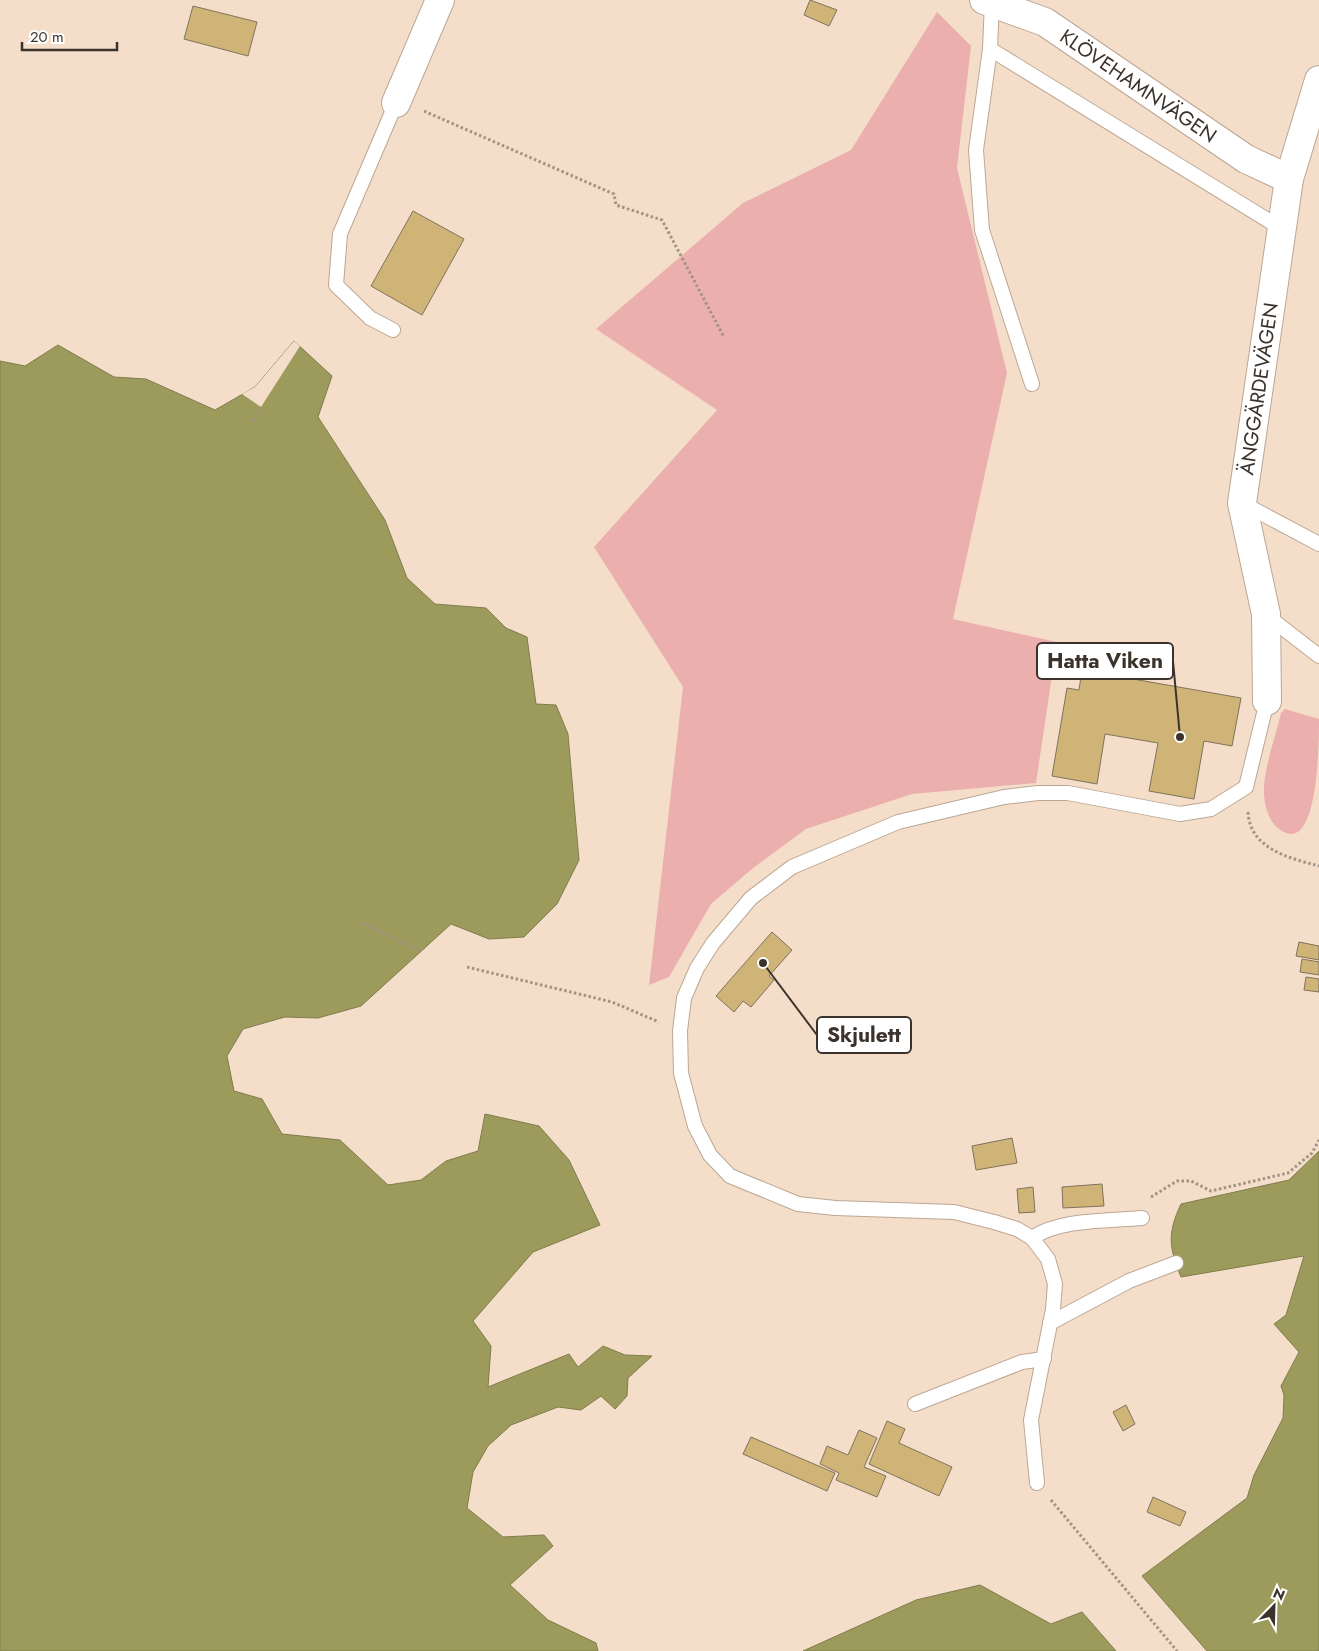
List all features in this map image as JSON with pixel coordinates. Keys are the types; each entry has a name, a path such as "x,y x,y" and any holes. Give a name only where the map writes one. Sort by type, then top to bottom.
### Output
{"street":[{"path":"397,102 440,0"},
{"name":"KLÖVEHAMNVÄGEN","path":"988,1 1045,22 1246,159 1289,178"},
{"name":"ÄNGGÄRDEVÄGEN","path":"1267,701 1266,614 1242,503 1289,178 1319,80"}],"lane":[{"path":"988,1 990,49 976,150 982,230 1032,384"},
{"path":"990,49 1282,230"},
{"path":"393,330 370,318 336,285 340,234 397,102"},
{"path":"1242,503 1319,544"},
{"path":"1266,614 1319,656"},
{"path":"1036,1483 1031,1420 1050,1323 1054,1284 1048,1259 1032,1238 1010,1227 954,1212 835,1208 798,1204 730,1176 710,1155 695,1126 681,1073 680,1031 684,998 697,968 713,943 751,898 792,867 898,822 1004,797 1068,793 1180,814 1211,808 1246,787 1267,701"},
{"path":"1032,1238 1042,1231 1060,1226 1142,1218"},
{"path":"1050,1323 1129,1282 1176,1263"},
{"path":"915,1404 1022,1362 1044,1359"}],"path":[{"path":"397,102 614,194 616,205 662,220 724,337"},
{"path":"253,421 262,407"},
{"path":"1246,787 1249,824 1258,840 1274,851 1319,866"},
{"path":"360,922 422,951"},
{"path":"467,967 612,1002 680,1031"},
{"path":"1142,1218 1142,1209 1150,1197 1177,1182 1191,1182 1211,1191 1288,1173 1312,1153 1319,1140"},
{"path":"1036,1483 1177,1651"}],"shaded area":[{"path":"937,12 971,46 957,168 1007,373 953,619 1057,642 1036,783 912,794 806,829 753,868 711,904 669,977 649,985 683,687 594,547 717,410 596,329 743,203 851,150"},
{"path":"294,341 332,376 318,417 385,520 407,578 435,604 486,608 506,628 527,637 536,704 556,705 568,734 579,860 557,904 524,937 489,939 451,924 361,1006 318,1018 285,1017 243,1029 227,1056 234,1091 262,1099 282,1134 340,1140 388,1185 421,1180 446,1161 478,1151 485,1114 539,1126 569,1160 600,1225 533,1252 473,1321 491,1346 488,1387 569,1354 578,1367 603,1346 625,1355 652,1356 628,1378 627,1396 615,1409 601,1396 581,1410 558,1407 511,1425 488,1446 473,1472 467,1508 503,1537 544,1535 553,1546 510,1585 548,1620 596,1643 598,1651 0,1651 0,361 25,366 58,345 114,377 146,379 215,410 255,387"},
{"path":"1285,709 1319,719 1314,794 1309,813 1302,828 1292,834 1279,829 1270,818 1264,795 1265,776 1270,754 1281,713"},
{"path":"1319,1151 1319,1651 1207,1651 1142,1576 1247,1498 1254,1475 1283,1418 1284,1395 1281,1386 1299,1352 1274,1324 1286,1315 1304,1256 1181,1277 1172,1249 1173,1224 1181,1204 1289,1180"},
{"path":"980,1585 1051,1624 1082,1612 1116,1651 803,1651 916,1600"}],"pier":[{"path":"294,341 300,346 261,407 242,394 255,387"}],"building":[{"path":"810,0 837,10 829,26 804,15"},
{"path":"193,6 257,22 248,56 184,39"},
{"path":"413,211 464,239 422,315 371,286"},
{"path":"1082,670 1241,698 1232,746 1204,741 1194,799 1149,791 1158,743 1105,734 1097,784 1052,776 1067,688 1079,690"},
{"path":"772,932 792,950 769,976 774,980 751,1007 743,1001 734,1012 716,996"},
{"path":"1299,942 1319,946 1319,960 1296,956"},
{"path":"1302,959 1319,962 1319,975 1300,972"},
{"path":"1306,977 1319,979 1319,992 1304,990"},
{"path":"1012,1138 1017,1163 976,1170 972,1146"},
{"path":"1102,1184 1104,1206 1063,1208 1062,1187"},
{"path":"1033,1187 1035,1212 1019,1213 1017,1189"},
{"path":"1126,1405 1135,1424 1123,1431 1113,1412"},
{"path":"887,1421 905,1429 899,1443 952,1467 939,1496 869,1464"},
{"path":"859,1430 877,1438 864,1467 886,1476 877,1497 836,1480 839,1473 820,1464 827,1446 848,1455"},
{"path":"751,1437 835,1473 827,1491 743,1454"},
{"path":"1153,1497 1186,1512 1180,1526 1147,1512"}],"place":[{"name":"Hatta Viken","path":"1180,737"},
{"name":"Skjulett","path":"763,963"}]}
